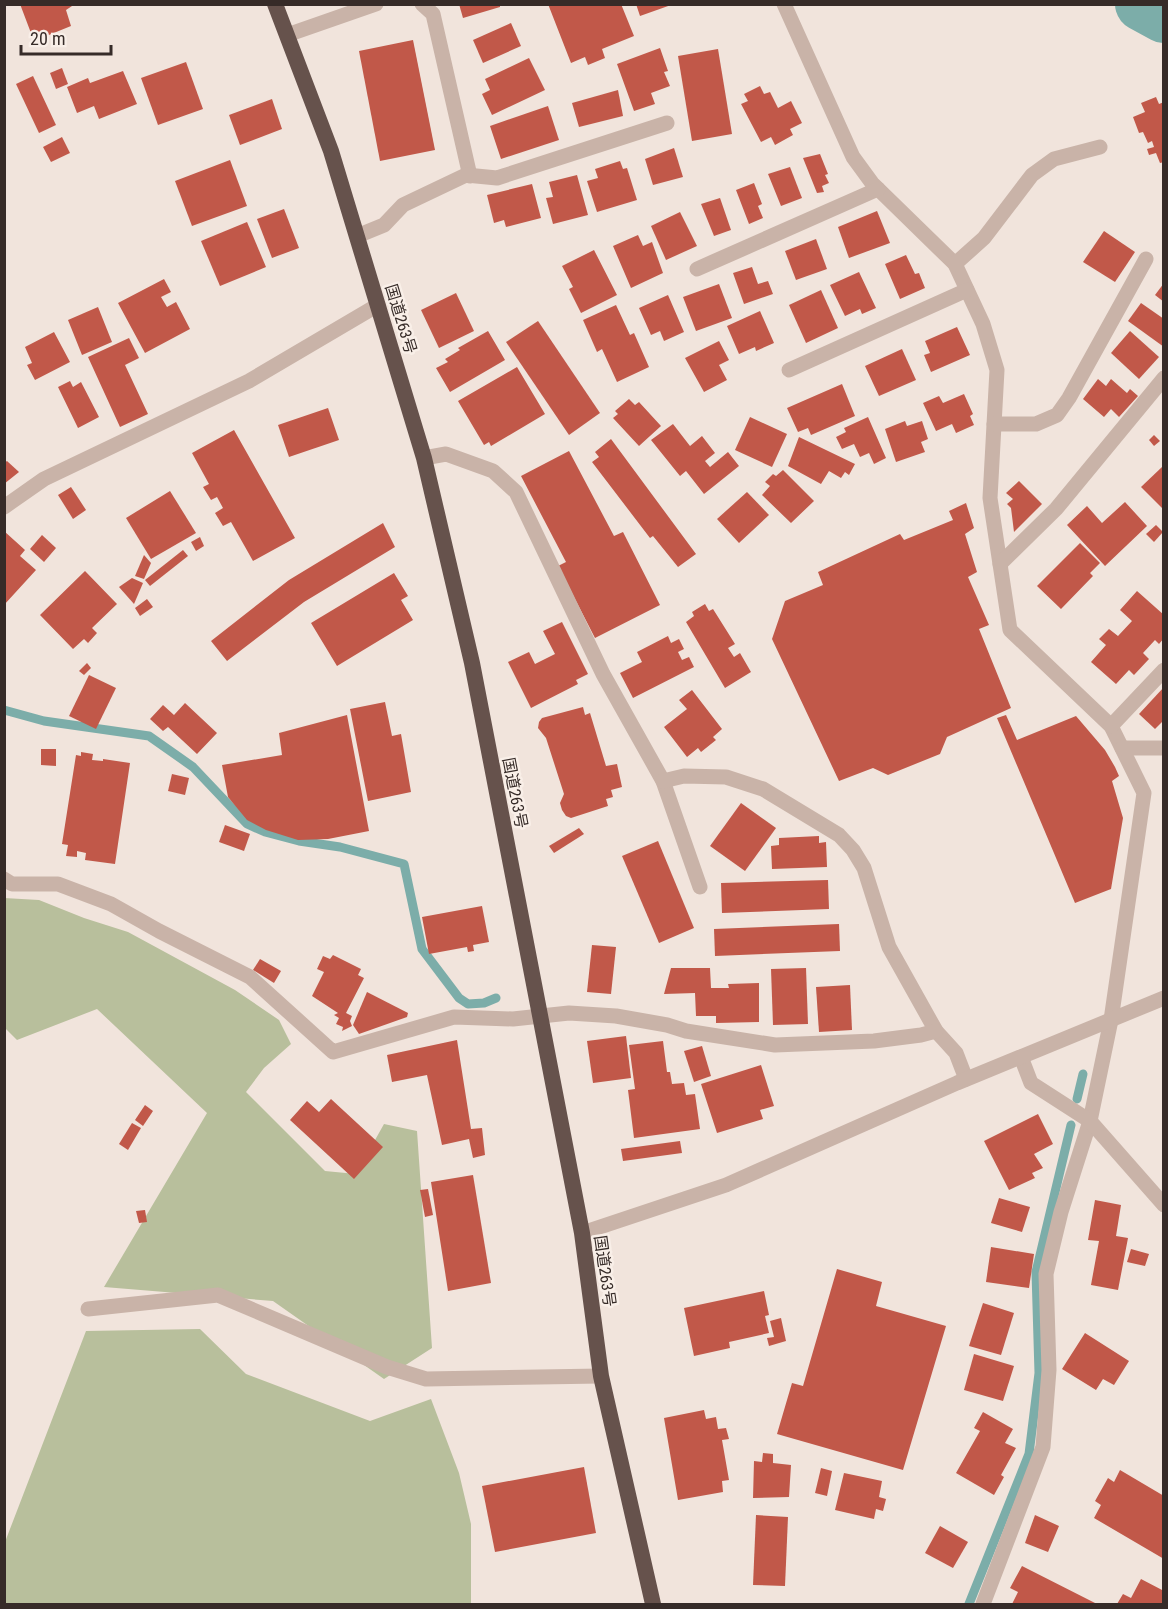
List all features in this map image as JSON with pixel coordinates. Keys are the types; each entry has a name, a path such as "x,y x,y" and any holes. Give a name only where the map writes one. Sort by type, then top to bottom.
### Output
{"highway":[{"name":"国道263号","path":"275,4 331,151 424,459 472,663 582,1233 602,1376 653,1605"}],"street":[{"path":"287,35 376,4"},
{"path":"422,4 433,14 470,176"},
{"path":"784,4 853,157 878,189 955,264 984,324 997,370 990,498 1011,630 1111,726 1144,793 1111,1020 1090,1121 1061,1212 1046,1274 1049,1370 1043,1448 983,1605"},
{"path":"357,236 384,225 403,205 465,175 497,178 667,123"},
{"path":"955,264 984,238 1032,175 1054,159 1100,147"},
{"path":"697,269 878,189"},
{"path":"994,424 1036,424 1057,415 1069,398 1146,259"},
{"path":"789,370 967,290"},
{"path":"4,507 44,479 249,381 378,305"},
{"path":"1000,564 1056,509 1164,378"},
{"path":"424,459 446,454 493,471 516,492 603,674 663,781 700,887"},
{"path":"1111,726 1164,670"},
{"path":"1122,748 1164,748"},
{"path":"663,781 684,776 726,777 764,789 839,836 853,850 864,868 889,947 936,1031 956,1053 966,1079"},
{"path":"4,879 12,884 58,884 111,904 250,977 333,1052 454,1017 513,1020 569,1013 616,1016 775,1046 874,1041 936,1031"},
{"path":"582,1233 726,1185 966,1079 1164,998"},
{"path":"1021,1057 1031,1083 1090,1121 1164,1205"},
{"path":"88,1309 218,1295 387,1367 426,1379 602,1376"}],"green space":[{"path":"4,898 39,900 128,932 235,990 279,1020 291,1044 264,1068 246,1092 325,1171 356,1174 384,1124 417,1131 432,1348 384,1379 273,1301 104,1287 207,1113 97,1009 17,1040 5,1028"},
{"path":"200,1329 246,1374 370,1421 431,1399 459,1473 471,1524 471,1604 5,1604 5,1542 86,1331"}],"building":[{"path":"20,4 75,4 66,10 71,26 34,41"},
{"path":"459,4 500,4 500,7 463,18"},
{"path":"548,4 621,4 634,36 602,49 605,58 588,65 585,57 571,63"},
{"path":"636,4 671,4 671,5 640,16"},
{"path":"511,23 521,46 483,63 473,40"},
{"path":"413,40 435,150 380,161 359,51"},
{"path":"660,48 668,71 664,72 670,86 651,93 655,104 634,111 617,64"},
{"path":"718,49 732,134 692,141 678,56"},
{"path":"529,58 545,90 492,115 482,94 490,90 485,79"},
{"path":"186,62 203,109 158,125 141,78"},
{"path":"62,68 68,84 56,89 50,73"},
{"path":"123,71 137,104 99,119 94,106 77,113 67,87 88,78 90,83"},
{"path":"33,76 56,125 39,133 16,84"},
{"path":"760,86 764,94 770,92 778,108 791,101 802,123 790,129 793,135 775,145 771,137 761,142 741,104 748,101 744,94"},
{"path":"618,90 623,116 579,127 572,103"},
{"path":"1156,97 1159,104 1164,102 1164,162 1160,163 1156,153 1149,155 1147,149 1154,147 1152,141 1148,143 1143,132 1139,133 1133,117 1145,112 1141,103"},
{"path":"272,99 282,129 240,145 229,115"},
{"path":"548,106 559,140 501,159 490,126"},
{"path":"62,137 70,153 51,162 43,147"},
{"path":"674,148 683,177 653,185 645,159"},
{"path":"820,154 829,183 822,186 824,192 817,193 803,158"},
{"path":"230,160 247,206 192,226 175,181"},
{"path":"620,161 623,169 627,168 637,200 597,212 587,181 598,178 595,169"},
{"path":"790,167 802,198 781,206 768,174"},
{"path":"577,175 588,215 553,224 546,198 553,197 549,182"},
{"path":"754,183 762,204 758,206 763,218 749,224 736,190"},
{"path":"532,184 541,218 506,227 504,220 494,223 487,195"},
{"path":"720,198 731,230 714,236 701,204"},
{"path":"284,209 299,248 272,258 257,219"},
{"path":"877,211 890,243 849,258 838,227"},
{"path":"680,212 697,246 666,260 651,226"},
{"path":"247,222 266,267 220,286 201,241"},
{"path":"1104,231 1135,252 1115,282 1083,262"},
{"path":"638,235 643,246 652,242 663,273 631,288 613,246"},
{"path":"816,239 827,269 796,280 785,251"},
{"path":"594,250 617,295 581,313 569,289 573,287 562,266"},
{"path":"906,255 915,274 919,273 925,288 900,299 885,264"},
{"path":"752,267 758,284 768,281 773,294 744,304 733,273"},
{"path":"859,272 876,308 862,314 860,309 845,316 830,285"},
{"path":"164,279 171,292 161,297 167,307 176,302 190,329 145,353 118,303"},
{"path":"1164,283 1164,302 1155,295"},
{"path":"719,284 732,318 696,331 683,297"},
{"path":"821,290 838,328 806,343 789,305"},
{"path":"456,293 474,331 439,348 421,310"},
{"path":"668,295 684,332 664,341 660,331 651,335 639,308"},
{"path":"1141,303 1164,319 1164,347 1128,321"},
{"path":"616,305 630,335 634,333 649,367 617,382 602,349 597,352 583,320"},
{"path":"98,307 112,342 82,355 68,320"},
{"path":"760,311 774,343 756,351 755,347 739,354 727,326"},
{"path":"538,321 600,413 569,435 506,342"},
{"path":"957,327 970,355 931,372 924,355 930,353 925,341"},
{"path":"488,331 505,360 450,392 436,368 448,362 445,359 460,350 458,348"},
{"path":"1130,331 1159,357 1139,379 1111,353"},
{"path":"54,332 70,362 35,380 27,365 32,363 25,347"},
{"path":"129,338 139,358 125,365 148,414 120,427 88,357"},
{"path":"719,341 729,360 719,365 727,380 704,392 685,358"},
{"path":"902,349 916,380 879,396 865,366"},
{"path":"517,367 545,414 491,446 489,442 484,445 458,401"},
{"path":"1098,379 1106,386 1111,379 1127,393 1130,389 1138,396 1119,417 1111,409 1104,417 1083,399"},
{"path":"70,381 73,387 81,382 99,417 78,428 58,387"},
{"path":"842,384 855,416 811,435 808,428 798,432 787,408"},
{"path":"964,394 973,414 970,416 974,425 956,433 952,424 936,431 923,403 939,396 943,403"},
{"path":"629,399 635,405 639,402 661,426 639,446 613,418 618,414 615,411"},
{"path":"328,408 339,440 289,457 278,425"},
{"path":"750,417 787,434 772,467 735,450"},
{"path":"868,417 886,458 874,464 869,453 860,457 854,444 842,449 836,437 846,432 844,428"},
{"path":"905,421 907,426 922,421 928,439 921,442 925,452 896,462 885,429"},
{"path":"673,424 690,446 702,436 715,453 705,461 710,467 728,452 739,466 704,494 686,471 680,476 651,440"},
{"path":"234,430 295,538 253,561 231,522 223,526 215,513 223,508 217,497 211,500 203,487 209,484 192,453"},
{"path":"1154,435 1160,441 1154,446 1149,440"},
{"path":"799,437 855,464 849,475 845,472 841,478 829,471 821,484 788,466"},
{"path":"611,439 696,554 678,567 653,536 650,538 592,462 599,457 595,452"},
{"path":"569,451 614,536 623,532 660,605 595,638 558,566 566,562 521,476"},
{"path":"7,461 19,472 4,484 4,463"},
{"path":"1162,467 1164,469 1164,510 1141,487"},
{"path":"783,470 814,501 791,523 762,495 770,486 765,482 773,474 776,476"},
{"path":"1019,481 1042,504 1014,532 1011,508 1007,504 1013,499 1006,493"},
{"path":"71,487 86,510 73,519 58,495"},
{"path":"170,491 196,533 151,559 126,518"},
{"path":"747,492 769,515 739,543 717,519"},
{"path":"1125,502 1147,526 1105,566 1067,525 1087,506 1102,523"},
{"path":"966,503 974,528 965,534 977,572 968,577 989,625 979,629 1011,708 947,737 940,754 888,775 873,768 839,781 772,639 785,601 823,585 818,572 900,534 904,540 953,520 949,511"},
{"path":"383,523 395,547 304,602 227,661 211,641 289,580"},
{"path":"1156,525 1163,532 1154,542 1146,534"},
{"path":"4,531 25,550 20,556 36,570 4,605"},
{"path":"42,535 56,548 44,562 30,549"},
{"path":"200,537 204,546 196,551 191,542"},
{"path":"1080,543 1100,563 1090,573 1093,576 1061,609 1037,586"},
{"path":"183,550 188,556 150,586 145,580"},
{"path":"144,555 151,563 144,579 135,576"},
{"path":"85,571 117,604 92,628 97,633 88,643 84,639 73,649 40,615"},
{"path":"394,573 408,596 401,600 413,620 337,666 311,623"},
{"path":"132,578 143,583 134,604 119,587"},
{"path":"1137,591 1164,615 1164,638 1159,644 1155,640 1143,653 1149,659 1134,675 1129,670 1116,684 1091,662 1106,645 1099,639 1109,629 1118,636 1132,621 1120,610"},
{"path":"147,599 153,607 140,616 135,608"},
{"path":"705,604 709,611 713,609 735,644 728,648 734,657 740,653 751,672 725,688 686,622 694,616 692,612"},
{"path":"562,622 588,674 576,680 578,684 531,708 508,662 529,652 535,664 555,654 543,631"},
{"path":"668,636 671,643 679,639 684,649 678,652 682,660 689,657 694,667 633,698 620,673 642,662 637,652"},
{"path":"87,663 91,668 84,675 79,671"},
{"path":"89,675 116,688 96,729 69,716"},
{"path":"1164,687 1164,720 1155,729 1139,714"},
{"path":"692,690 722,729 713,737 716,740 701,752 698,748 687,757 664,727 687,709 679,700"},
{"path":"385,702 392,736 401,734 411,792 368,801 350,709"},
{"path":"185,703 217,733 197,754 168,727 163,731 150,719 163,705 174,715"},
{"path":"583,707 585,715 590,713 606,766 617,764 622,787 611,790 613,797 606,799 608,806 571,818 566,816 562,810 560,803 564,794 546,738 538,728 542,718"},
{"path":"347,715 369,831 328,839 298,840 266,830 247,820 228,797 222,765 282,755 279,733"},
{"path":"1006,715 1017,740 1076,716 1105,750 1119,776 1112,781 1123,818 1111,889 1075,903 997,718"},
{"path":"41,749 56,749 56,766 41,765"},
{"path":"81,752 93,754 92,760 103,761 103,759 130,763 115,864 85,860 86,853 77,851 77,857 66,856 68,845 62,844 76,755 81,756"},
{"path":"172,774 189,778 185,795 168,791"},
{"path":"741,803 776,828 745,871 710,846"},
{"path":"225,825 250,834 244,851 219,842"},
{"path":"579,828 584,834 554,853 549,846"},
{"path":"819,836 819,843 826,842 827,867 772,869 771,846 779,845 779,838"},
{"path":"658,841 694,928 659,943 622,856"},
{"path":"828,880 829,909 722,913 721,883"},
{"path":"482,906 489,942 473,945 474,951 468,952 467,947 429,954 422,917"},
{"path":"839,924 840,951 715,956 714,929"},
{"path":"592,945 616,947 611,994 587,992"},
{"path":"333,955 361,969 358,975 364,978 346,1013 352,1016 350,1021 352,1026 342,1031 343,1027 336,1024 339,1018 334,1015 338,1013 312,996 324,972 317,969 323,956 330,959"},
{"path":"260,959 281,971 274,983 253,970"},
{"path":"671,968 710,968 711,988 729,988 728,984 759,983 759,1022 716,1023 716,1016 696,1016 695,993 664,994"},
{"path":"806,968 808,1024 773,1025 771,969"},
{"path":"850,985 852,1030 819,1032 816,987"},
{"path":"367,992 408,1013 407,1017 359,1034 353,1025"},
{"path":"626,1036 631,1078 593,1083 587,1041"},
{"path":"457,1040 471,1129 482,1128 485,1155 473,1158 469,1139 442,1145 427,1075 392,1082 387,1055"},
{"path":"663,1041 667,1072 670,1072 672,1084 684,1083 686,1095 695,1094 700,1129 634,1138 628,1090 635,1089 629,1045"},
{"path":"702,1046 711,1076 694,1082 684,1051"},
{"path":"761,1065 774,1106 760,1110 763,1119 717,1133 701,1084"},
{"path":"331,1099 383,1147 354,1179 290,1120 307,1101 319,1112"},
{"path":"145,1105 153,1111 143,1126 135,1120"},
{"path":"1038,1114 1053,1144 1034,1154 1043,1168 1032,1173 1035,1178 1009,1190 984,1141"},
{"path":"132,1123 141,1128 128,1150 119,1144"},
{"path":"680,1141 682,1153 623,1161 621,1149"},
{"path":"473,1175 491,1283 448,1291 431,1182"},
{"path":"428,1189 433,1215 425,1217 420,1190"},
{"path":"999,1198 1030,1207 1022,1232 991,1223"},
{"path":"1095,1200 1121,1205 1116,1236 1128,1238 1118,1290 1091,1285 1099,1241 1088,1240"},
{"path":"145,1210 147,1222 139,1223 136,1211"},
{"path":"991,1247 1034,1254 1029,1288 986,1282"},
{"path":"1131,1249 1149,1254 1145,1266 1127,1262"},
{"path":"837,1269 882,1282 876,1306 946,1326 903,1470 777,1434 792,1383 803,1386"},
{"path":"764,1291 769,1315 765,1316 769,1333 729,1342 730,1348 694,1356 684,1308"},
{"path":"983,1303 1014,1313 1001,1355 969,1346"},
{"path":"781,1318 786,1341 769,1346 767,1338 774,1337 770,1321"},
{"path":"1085,1333 1129,1361 1114,1385 1103,1379 1096,1390 1062,1369"},
{"path":"974,1354 1014,1366 1003,1401 964,1390"},
{"path":"704,1410 706,1419 716,1417 718,1429 726,1428 729,1439 722,1440 729,1480 722,1481 723,1492 678,1500 664,1418"},
{"path":"983,1412 1013,1429 1005,1443 1016,1448 1001,1475 1004,1477 994,1495 956,1473 980,1431 974,1428"},
{"path":"763,1453 773,1454 773,1463 791,1465 789,1497 753,1498 754,1461 762,1462"},
{"path":"584,1467 596,1533 495,1552 482,1486"},
{"path":"821,1468 832,1471 827,1496 815,1493"},
{"path":"1120,1470 1164,1496 1164,1559 1094,1518 1101,1505 1095,1501 1108,1478 1114,1482"},
{"path":"844,1473 882,1481 879,1497 886,1499 883,1511 876,1509 874,1519 835,1510"},
{"path":"756,1515 788,1517 785,1586 753,1585"},
{"path":"1035,1515 1059,1526 1048,1552 1025,1543"},
{"path":"940,1526 968,1542 953,1568 925,1553"},
{"path":"1022,1566 1097,1604 1012,1604 1018,1592 1010,1588"},
{"path":"1141,1579 1164,1591 1164,1604 1117,1604 1123,1594 1131,1598"}],"waterway":[{"path":"1142,4 1164,16"},
{"path":"4,710 44,721 149,736 193,767 247,824 265,832 299,841 340,847 404,864 422,949 459,998 468,1004 484,1003 496,998"},
{"path":"1077,1099 1083,1074"},
{"path":"969,1604 1029,1454 1039,1373 1036,1272 1071,1125"}]}
